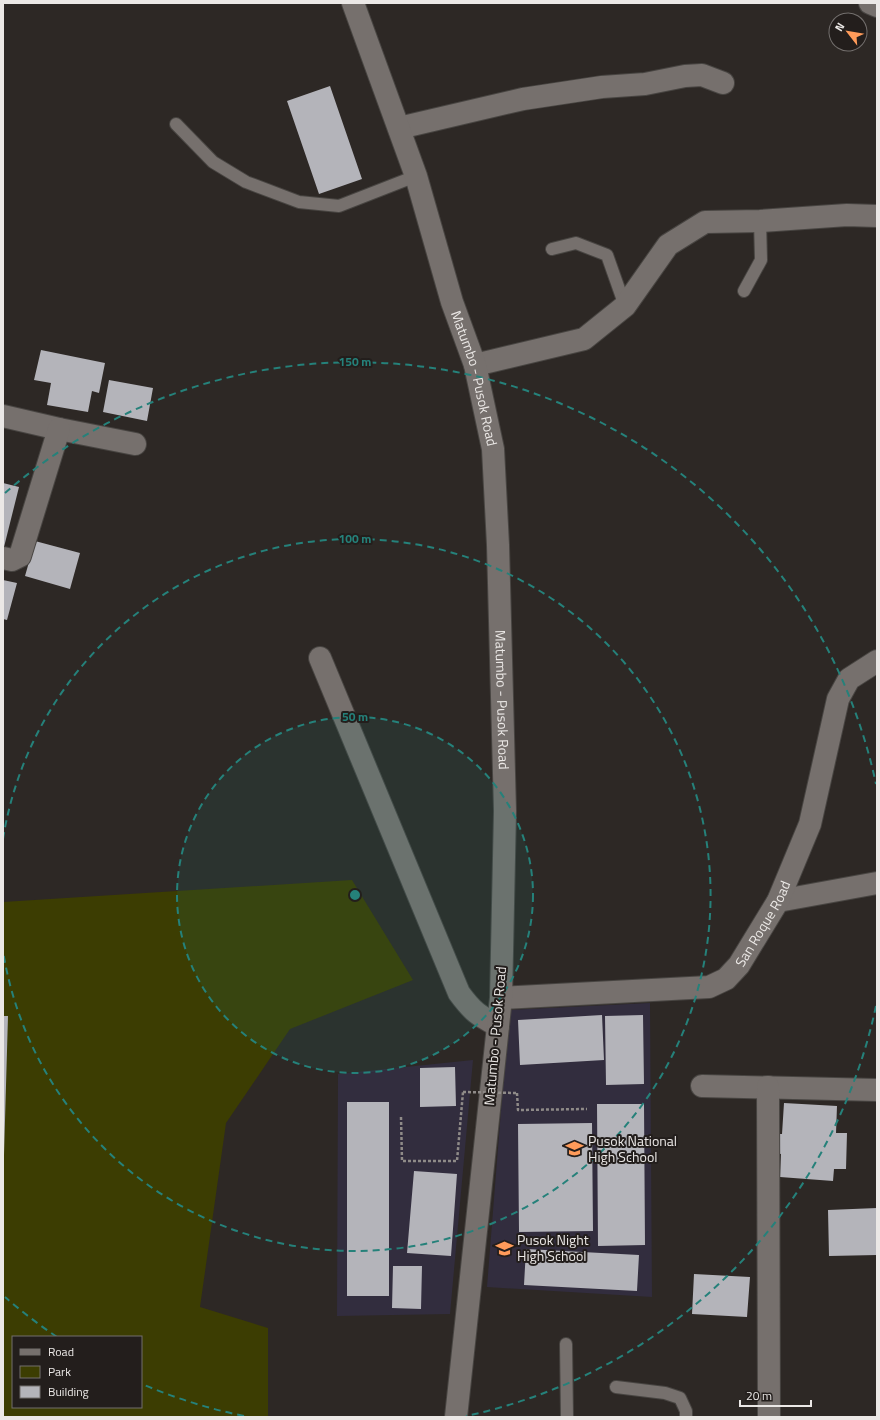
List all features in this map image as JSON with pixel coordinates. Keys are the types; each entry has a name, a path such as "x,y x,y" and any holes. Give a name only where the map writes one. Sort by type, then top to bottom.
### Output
{"street":[{"name":"Matumbo - Pusok Road","path":"353,3 416,176 452,302 475,365 493,449 498,545 505,811 501,998 485,1135 456,1417"},
{"path":"870,3 877,6"},
{"path":"399,128 523,99 602,87 644,84 684,76 702,76 723,84"},
{"path":"475,365 584,339 625,306 668,245 705,222 760,221 847,215 877,216"},
{"path":"3,416 135,444"},
{"path":"3,558 12,560 20,556 59,429"},
{"path":"320,658 460,993 469,1007 477,1015 498,1026"},
{"name":"San Roque Road","path":"501,998 709,987 726,979 740,965 778,902 810,824 838,699 849,679 877,661"},
{"path":"778,902 877,883"},
{"path":"702,1086 877,1090"},
{"path":"768,1087 769,1417"}],"lane":[{"path":"176,124 213,162 246,182 300,202 339,206 416,176"},
{"path":"744,291 761,260 760,221"},
{"path":"552,249 576,242 606,255 625,306"},
{"path":"566,1344 567,1417"},
{"path":"616,1387 665,1393 680,1398 686,1411 686,1417"}],"path":[{"path":"400,1117 402,1161 457,1161 464,1092 517,1093 518,1110 587,1109"}],"shaded area":[{"name":"Pusok National High School","path":"650,1003 652,1297 487,1287 509,1010"},
{"path":"473,1060 450,1314 337,1316 338,1074"}],"green space":[{"path":"352,880 413,980 290,1029 226,1123 200,1307 268,1328 268,1417 3,1417 3,902"}],"building":[{"path":"330,86 362,179 319,194 287,101"},
{"path":"41,350 105,363 99,393 92,391 88,412 47,405 51,383 34,380"},
{"path":"109,380 153,388 147,421 103,412"},
{"path":"3,483 19,487 4,547 3,547"},
{"path":"35,541 80,553 70,589 25,576"},
{"path":"3,580 17,583 7,620 3,619"},
{"path":"602,1015 604,1060 520,1065 518,1020"},
{"path":"643,1015 644,1084 606,1085 605,1016"},
{"path":"3,1016 8,1016 4,1155 3,1155"},
{"path":"455,1067 456,1106 420,1107 420,1068"},
{"path":"347,1102 389,1102 389,1296 347,1296"},
{"path":"784,1103 837,1106 836,1133 847,1133 846,1169 834,1169 833,1181 780,1177 781,1154 773,1153 774,1134 782,1134"},
{"path":"597,1104 644,1104 645,1245 598,1246"},
{"path":"592,1123 593,1231 519,1232 518,1124"},
{"path":"414,1171 457,1174 451,1256 407,1253"},
{"path":"877,1208 877,1255 829,1256 828,1210"},
{"path":"526,1249 639,1255 637,1291 524,1285"},
{"path":"393,1266 422,1266 421,1309 392,1308"},
{"path":"694,1274 750,1277 747,1317 692,1314"}],"place":[{"name":"Pusok National High School","path":"575,1149"},
{"name":"Pusok Night High School","path":"504,1248"}]}
